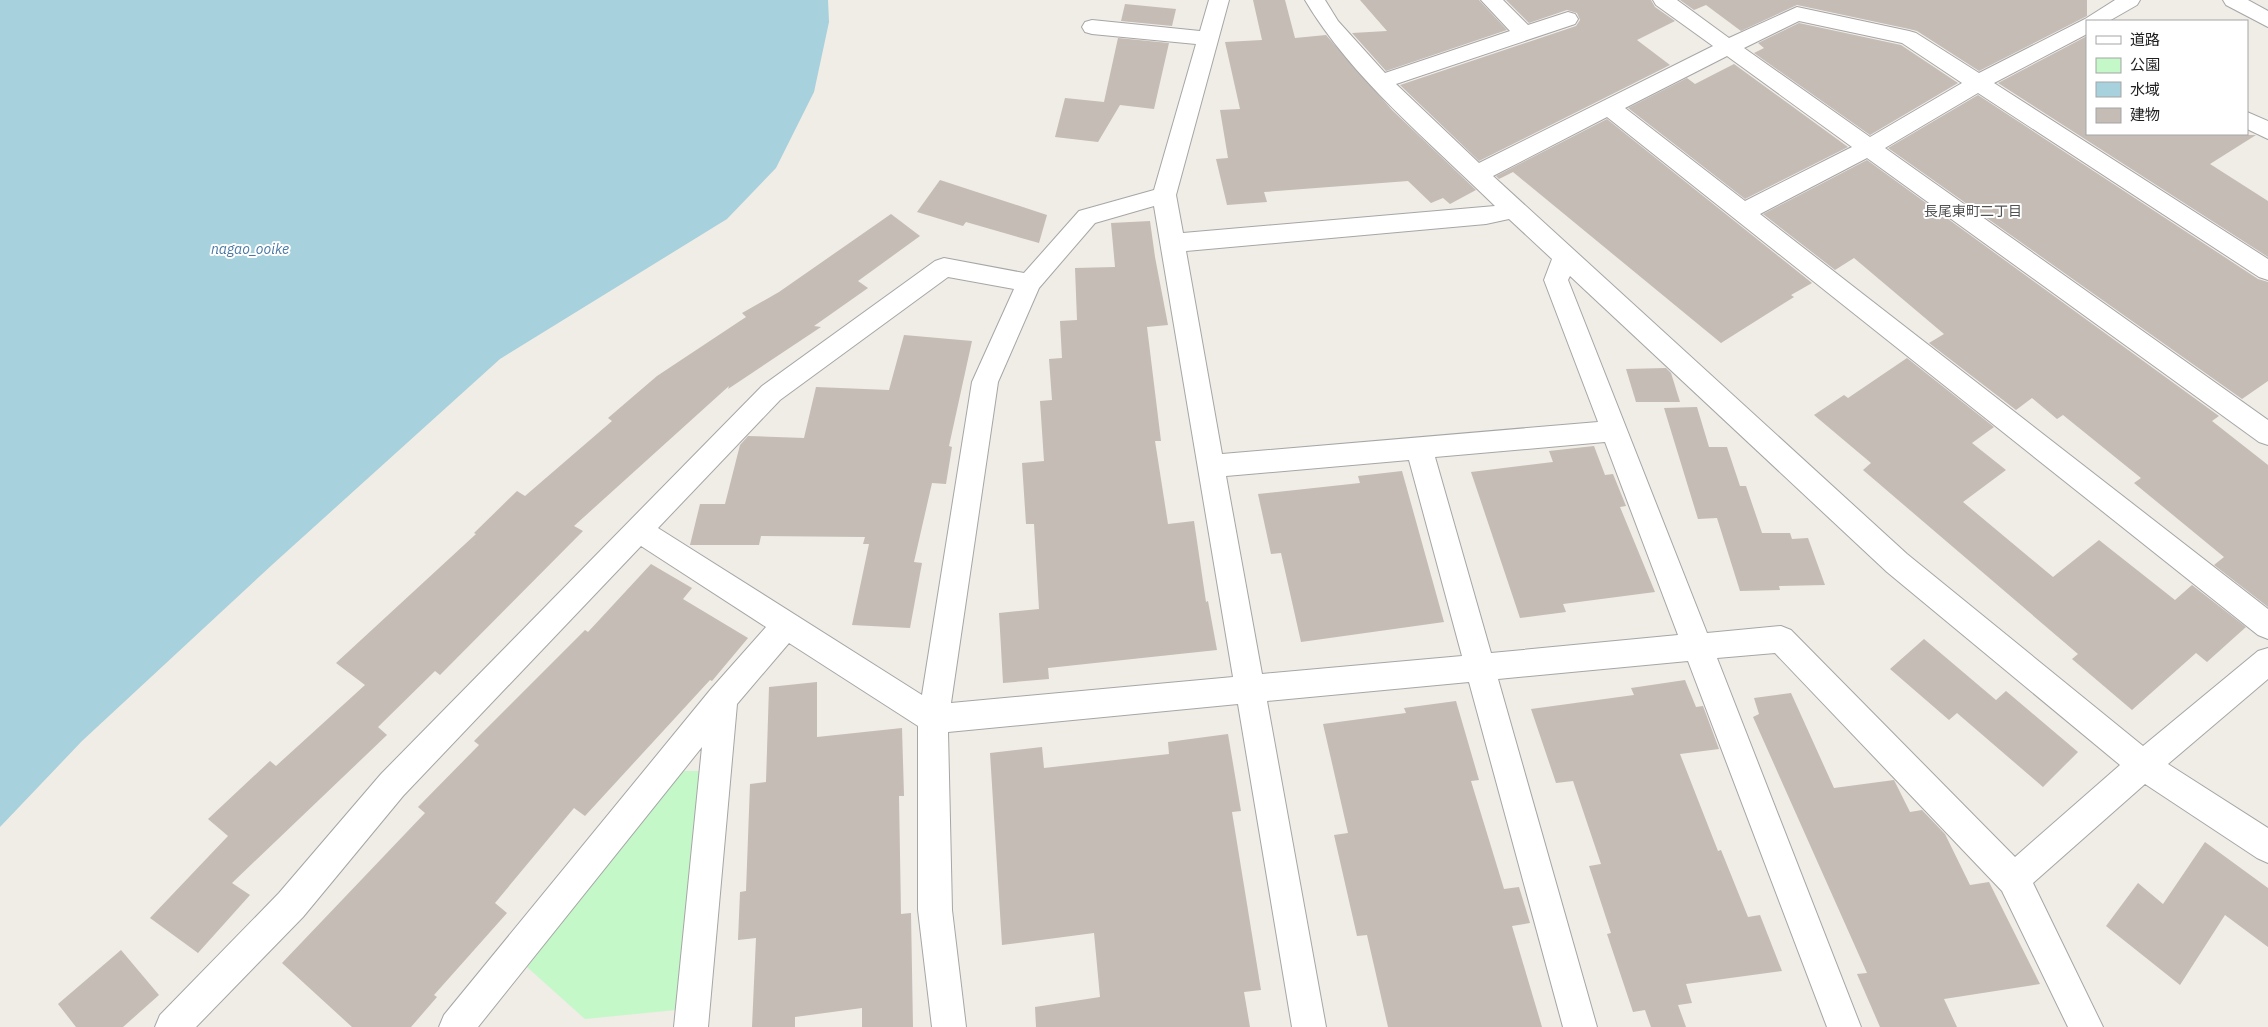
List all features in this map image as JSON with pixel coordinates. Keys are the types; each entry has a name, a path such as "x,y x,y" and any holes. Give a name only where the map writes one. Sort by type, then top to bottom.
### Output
{"street":[{"path":"1218,0 1164,195 1309,1027"},
{"path":"1315,0 1330,25 1381,82 1514,210 1897,563 2143,765 2268,847"},
{"path":"1491,0 1525,35"},
{"path":"1663,0 2268,434"},
{"path":"2096,20 2130,0"},
{"path":"2233,0 2265,16"},
{"path":"1477,174 1727,46 1797,14 1909,38 2268,271"},
{"path":"1381,82 1568,19"},
{"path":"1742,213 1868,148 1978,83 2086,26"},
{"path":"1092,27 1208,38"},
{"path":"1609,107 2268,626"},
{"path":"2248,120 2268,131"},
{"path":"948,1027 935,910 933,720 985,382 1029,283 1087,217 1164,195"},
{"path":"1173,243 1486,216 1514,210"},
{"path":"1565,256 1556,280 1844,1027"},
{"path":"172,1027 291,905 392,786 771,392 944,267 1029,283"},
{"path":"1212,466 1614,431"},
{"path":"1420,448 1580,1027"},
{"path":"638,530 933,720 1781,638 2014,878 2086,1027"},
{"path":"456,1027 722,699 786,626"},
{"path":"2014,878 2143,765 2268,661"},
{"path":"691,1027 722,699"}],"green space":[{"path":"681,771 702,771 676,1010 585,1019 527,967"}],"water":[{"name":"nagao_ooike","path":"0,0 828,0 829,22 814,92 776,168 727,219 500,359 273,564 82,741 0,827"}],"building":[{"path":"1253,0 1285,0 1295,38 1326,35 1392,110 1476,190 1450,204 1443,198 1431,203 1408,181 1264,192 1267,202 1227,205 1216,159 1228,158 1220,110 1240,109 1225,42 1262,40"},
{"path":"1360,0 1479,0 1507,30 1386,71 1352,33 1387,31"},
{"path":"1506,0 1651,0 1655,7 1675,21 1637,40 1670,65 1479,161 1400,85 1576,26 1580,20 1577,13 1567,10 1529,23"},
{"path":"1680,0 2087,0 2087,16 1979,71 1917,31 1909,29 1797,5 1741,31 1706,5 1694,10"},
{"path":"1125,4 1176,9 1172,26 1121,21"},
{"path":"1799,23 1901,45 1958,83 1870,135 1754,53 1764,48 1758,43"},
{"path":"2086,37 2086,135 2256,135 2210,164 2268,201 2268,257 1998,83"},
{"path":"1118,38 1169,43 1154,109 1120,105 1098,142 1055,137 1065,98 1104,102"},
{"path":"1734,64 1848,147 1745,199 1628,108 1687,78 1695,84"},
{"path":"1978,95 2258,279 2268,282 2268,381 2242,399 1888,148"},
{"path":"1607,119 1812,283 1791,295 1794,297 1721,343 1513,172 1499,179 1496,176"},
{"path":"1867,160 2219,416 2212,421 2268,465 2268,607 2214,565 2224,557 2134,483 2141,478 2063,415 2057,419 2032,398 2016,410 1929,343 1944,334 1854,258 1835,270 1763,214"},
{"path":"940,180 1047,215 1039,243 966,222 963,226 917,212"},
{"path":"891,214 920,236 858,281 868,288 814,326 821,327 728,389 729,386 574,526 583,531 440,675 435,671 378,727 387,735 232,883 250,895 198,953 150,918 228,836 208,819 270,761 276,766 365,685 336,663 476,534 474,533 517,491 525,496 612,421 608,418 657,376 746,317 742,313 779,292"},
{"path":"1150,221 1168,325 1147,327 1161,441 1155,441 1168,524 1194,521 1206,602 1208,601 1217,650 1048,668 1049,679 1003,683 999,613 1039,609 1034,524 1026,524 1022,463 1044,461 1040,401 1052,400 1049,359 1062,358 1060,321 1077,320 1075,268 1115,267 1111,223"},
{"path":"904,335 972,341 949,446 952,447 946,484 932,483 914,562 922,563 910,628 852,625 869,544 863,544 865,537 761,536 759,545 690,545 700,504 725,504 740,445 748,436 804,438 816,387 889,390"},
{"path":"1907,358 1994,427 1972,443 2006,470 1963,502 2053,577 2099,540 2175,600 2192,585 2246,627 2207,662 2196,653 2132,710 2072,659 2078,654 1863,470 1871,463 1814,415 1844,395 1848,398"},
{"path":"1666,368 1671,373 1680,402 1636,402 1626,369"},
{"path":"1697,407 1709,447 1727,447 1740,486 1746,486 1762,533 1790,533 1792,539 1808,538 1825,585 1779,586 1780,590 1740,591 1717,518 1698,519 1664,408"},
{"path":"1594,446 1605,475 1613,474 1626,506 1620,507 1655,592 1563,604 1566,612 1520,618 1471,472 1553,462 1549,451"},
{"path":"1402,471 1444,622 1301,642 1281,553 1271,554 1258,494 1360,483 1358,476"},
{"path":"651,564 692,588 683,599 748,638 712,681 710,680 585,816 574,808 495,903 507,913 434,995 437,997 411,1027 352,1027 282,963 425,813 418,807 479,745 474,741 585,630 588,632"},
{"path":"1924,639 1996,700 2006,691 2078,752 2043,787 1957,713 1949,720 1890,669"},
{"path":"1685,680 1696,707 1703,706 1719,749 1680,754 1718,851 1721,850 1748,917 1760,915 1782,971 1686,984 1692,1003 1678,1005 1686,1027 1651,1027 1645,1010 1633,1012 1607,934 1611,933 1589,866 1601,864 1573,781 1556,783 1531,709 1634,695 1631,688"},
{"path":"817,682 817,737 902,728 904,796 899,796 901,914 911,913 913,1027 862,1027 862,1008 795,1017 795,1027 752,1027 756,938 738,940 740,892 746,891 750,784 766,782 769,687"},
{"path":"1791,693 1834,788 1894,780 1910,812 1922,810 1945,834 1970,885 1989,882 2040,984 1944,999 1957,1027 1880,1027 1857,974 1867,973 1753,717 1759,714 1754,698"},
{"path":"1456,701 1479,780 1471,781 1504,889 1519,887 1530,923 1512,926 1542,1027 1388,1027 1367,935 1357,936 1334,835 1348,833 1323,724 1406,713 1404,708"},
{"path":"1228,734 1241,811 1232,812 1261,990 1244,992 1250,1027 1036,1027 1035,1007 1100,997 1094,933 1002,945 990,753 1042,747 1044,768 1169,754 1168,742"},
{"path":"2205,842 2268,888 2268,947 2225,915 2180,985 2106,926 2138,883 2163,904"},
{"path":"121,950 159,995 123,1027 76,1027 58,1004"}],"district":[{"name":"長尾東町二丁目","path":"1973,211"}]}
